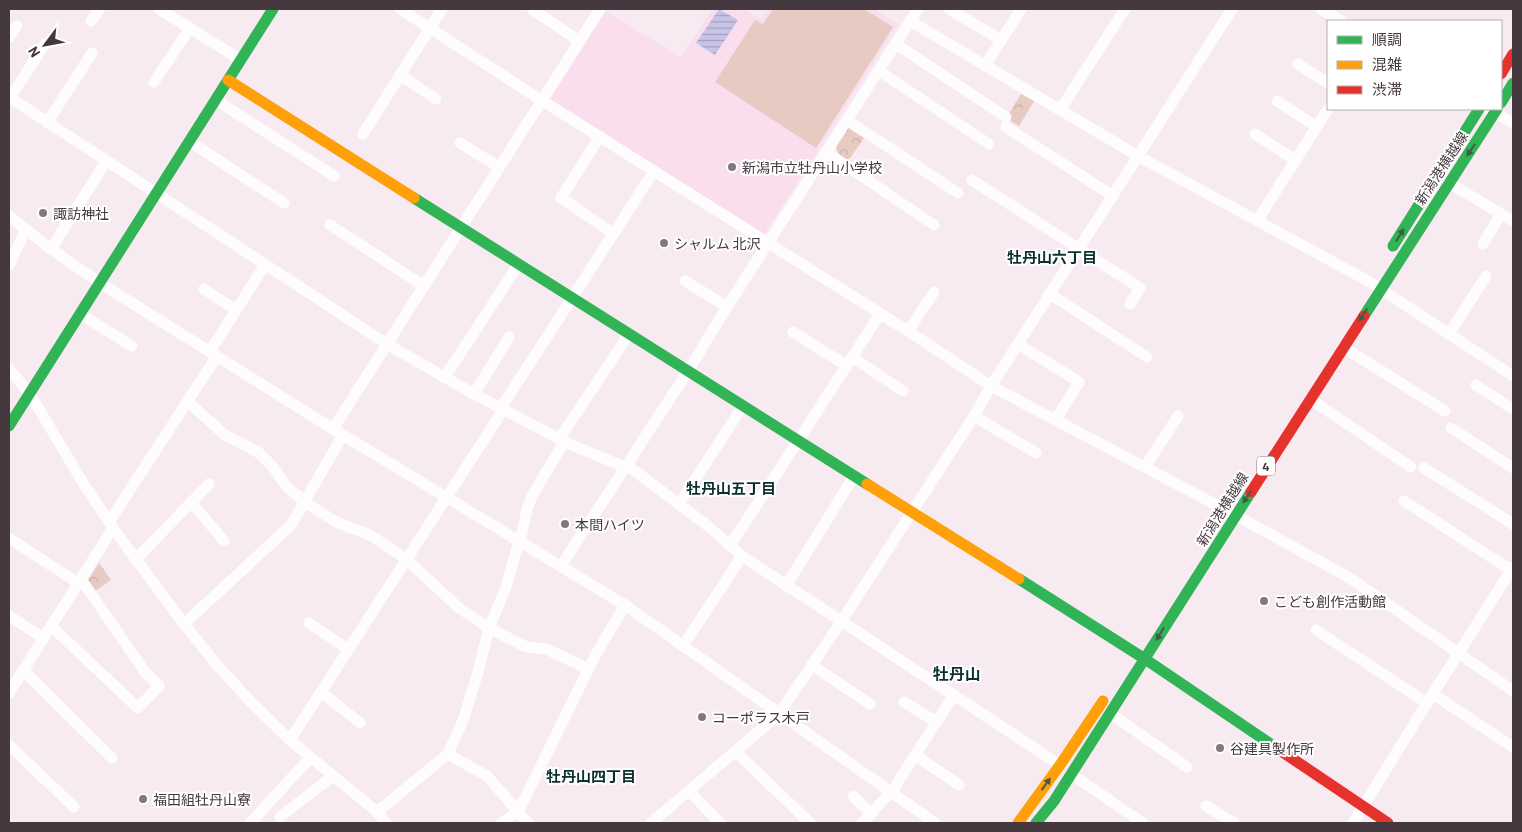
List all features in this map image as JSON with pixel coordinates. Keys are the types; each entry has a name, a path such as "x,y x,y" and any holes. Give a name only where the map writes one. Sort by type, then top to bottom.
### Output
{"street":[{"path":"92,21 100,9"},
{"path":"159,9 241,60"},
{"path":"9,426 273,9"},
{"path":"400,9 908,331 991,386 1228,511 1350,578 1513,691"},
{"path":"363,134 442,9"},
{"path":"532,9 579,41"},
{"path":"333,429 600,9"},
{"path":"561,566 688,371 768,242 918,9"},
{"path":"949,9 1001,40"},
{"path":"985,66 1022,9"},
{"path":"1060,110 1125,9"},
{"path":"651,823 779,714 841,622 974,416 991,386 1232,9"},
{"path":"1321,9 1339,20"},
{"path":"910,22 1138,156 1373,284 1513,376"},
{"path":"9,37 17,26"},
{"path":"154,82 190,28"},
{"path":"45,44 9,98 387,344 444,378 562,440 626,466 708,526 742,556 1060,765"},
{"path":"896,44 1113,196"},
{"path":"47,123 92,53"},
{"path":"1502,72 1513,54"},
{"path":"1298,64 1327,82"},
{"path":"879,71 989,144"},
{"path":"400,74 436,99"},
{"path":"228,80 1137,654 1388,823"},
{"name":"新潟港横越線","path":"1502,98 1513,83"},
{"path":"216,100 334,176"},
{"path":"1277,101 1317,127"},
{"path":"1257,221 1327,110"},
{"name":"新潟港横越線","path":"1386,258 1478,110"},
{"name":"新潟港横越線","path":"1036,823 1054,801 1110,713 1137,654 1228,511 1310,399 1343,347 1373,284 1449,183 1494,110"},
{"path":"1497,110 1513,124"},
{"path":"847,120 958,192"},
{"path":"1255,134 1295,160"},
{"path":"600,136 561,198 614,234"},
{"path":"189,141 284,204"},
{"path":"460,143 499,167"},
{"path":"826,152 934,225"},
{"path":"50,249 106,161"},
{"path":"290,740 654,171"},
{"path":"972,180 1140,288 1130,304"},
{"path":"1449,183 1513,221"},
{"path":"1483,244 1501,214"},
{"path":"9,216 50,249 213,354 446,498 625,605 935,823"},
{"path":"330,225 424,286"},
{"path":"9,265 26,230"},
{"path":"444,378 519,264"},
{"path":"9,692 16,674 51,626 111,525 188,402 236,310 265,265"},
{"path":"1449,334 1486,276"},
{"path":"685,281 727,307"},
{"path":"204,289 236,310"},
{"path":"908,331 934,292"},
{"path":"1050,294 1147,357"},
{"path":"80,314 132,346"},
{"path":"730,546 880,314"},
{"path":"793,332 903,391"},
{"path":"377,812 448,754 464,718 489,628 506,587 532,496 562,440 629,334"},
{"path":"474,394 509,337"},
{"path":"1018,344 1079,382 1056,420"},
{"path":"1343,347 1445,411"},
{"path":"9,369 30,394 86,486 135,560 230,680 290,740 377,812 386,823"},
{"path":"1476,385 1513,409"},
{"path":"1310,399 1411,467"},
{"path":"188,402 225,436 258,452 274,468 286,486 305,502 336,522 370,535 406,559 460,608 489,628 524,646 549,650 588,669"},
{"path":"679,504 743,406"},
{"path":"974,416 1036,454"},
{"path":"1145,467 1178,416"},
{"path":"1451,428 1513,468"},
{"path":"184,624 291,525 343,435"},
{"path":"1424,468 1513,524"},
{"path":"786,586 854,476"},
{"path":"135,560 209,484"},
{"path":"1353,823 1458,653 1508,587 1512,569 1404,501"},
{"path":"191,502 224,541"},
{"path":"9,538 79,581 144,672 159,686 138,708 51,626"},
{"path":"683,646 742,556"},
{"path":"501,823 518,812 588,669 625,605"},
{"path":"9,616 43,638"},
{"path":"309,623 348,649"},
{"path":"1316,630 1513,747"},
{"path":"812,665 870,704"},
{"path":"16,674 112,758"},
{"path":"321,692 360,723"},
{"path":"1018,823 1060,765 1108,693"},
{"path":"862,823 892,793 954,695"},
{"path":"904,702 936,722"},
{"path":"1110,713 1187,767"},
{"path":"9,745 74,806"},
{"path":"735,751 810,823"},
{"path":"448,754 487,776 528,823"},
{"path":"915,755 959,785"},
{"path":"250,823 310,758"},
{"path":"1071,774 1143,823"},
{"path":"280,817 333,776"},
{"path":"689,791 720,823"},
{"path":"852,796 872,814"},
{"path":"1206,806 1234,823"}],"shaded area":[{"name":"新潟市立牡丹山小学校","path":"712,9 744,9 761,19 768,9 874,9 898,24 764,235 551,99 606,11 681,58"}],"green space":[{"path":"773,9 864,9 893,27 816,148 715,82 755,20 763,24"},
{"path":"1021,94 1034,101 1019,126 1006,118"},
{"path":"848,128 864,138 848,161 838,153 836,146"},
{"path":"99,563 111,580 94,592 88,580"}],"water":[{"path":"719,9 738,20 715,55 696,43"}],"traffic: fast":[{"path":"9,426 273,9"},
{"path":"1502,101 1513,83"},
{"path":"1393,246 1478,110"},
{"path":"1364,316 1496,110"},
{"path":"414,198 867,484"},
{"path":"1036,823 1054,801 1251,492"},
{"path":"1019,579 1145,659 1275,747"}],"traffic: slow":[{"path":"228,80 414,198"},
{"path":"867,484 1019,579"},
{"path":"1018,823 1103,701"}],"traffic: jam":[{"path":"1502,72 1513,54"},
{"path":"1251,492 1364,316"},
{"path":"1275,747 1388,823"}],"place":[{"name":"新潟市立牡丹山小学校","path":"732,167"},
{"name":"諏訪神社","path":"43,213"},
{"name":"シャルム 北沢","path":"664,243"},
{"name":"本間ハイツ","path":"565,524"},
{"name":"こども創作活動館","path":"1264,601"},
{"name":"コーポラス木戸","path":"702,717"},
{"name":"谷建具製作所","path":"1220,748"},
{"name":"福田組牡丹山寮","path":"143,799"}],"district":[{"name":"牡丹山六丁目","path":"1052,257"},
{"name":"牡丹山五丁目","path":"731,488"},
{"name":"牡丹山","path":"957,673"},
{"name":"牡丹山四丁目","path":"591,776"}]}
